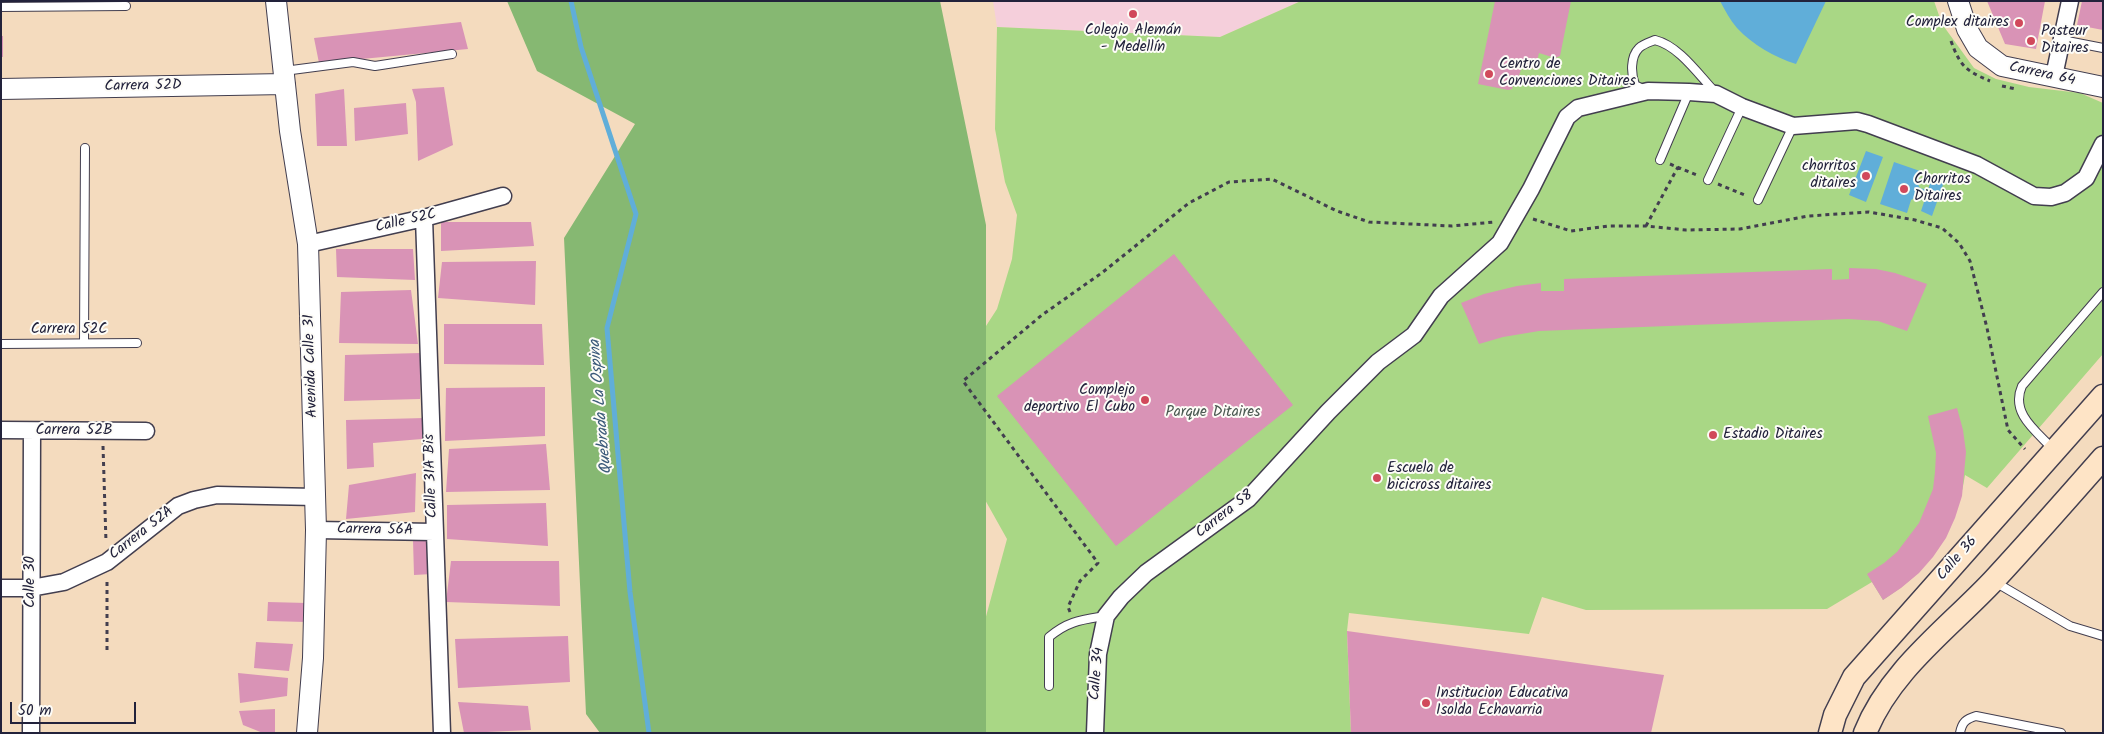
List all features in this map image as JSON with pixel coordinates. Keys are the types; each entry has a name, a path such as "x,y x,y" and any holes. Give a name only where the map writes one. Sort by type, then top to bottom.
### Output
{"main road":[{"name":"Calle 36","path":"1830,733 1835,715 1854,677 2103,396"},
{"path":"1865,733 1870,719 1891,687 1910,664 1993,581 2103,458"}],"street":[{"name":"Avenida Calle 31","path":"276,1 290,131 308,244 316,530 313,658 307,733"},
{"name":"Carrera 64","path":"1958,1 1967,29 1978,48 2002,66 2103,88"},
{"path":"2054,76 2070,1"},
{"name":"Carrera 52D","path":"1,90 284,77"},
{"name":"Carrera 58","path":"1106,616 1121,597 1146,573 1248,499 1328,412 1378,362 1414,335 1440,296 1500,244 1567,117 1578,108 1648,91 1716,94"},
{"path":"1716,94 1742,107 1793,126 1857,121 1868,124 1977,165 2034,196 2051,197 2066,193 2086,178 2103,144"},
{"name":"Calle 52C","path":"308,244 424,218 503,196"},
{"name":"Calle 31A Bis","path":"424,218 442,733"},
{"name":"Carrera 52B","path":"1,430 146,431"},
{"name":"Calle 30","path":"31,733 32,431"},
{"name":"Carrera 52A","path":"1,588 31,588 64,582 107,562 178,506 194,500 217,495 316,497"},
{"name":"Carrera 56A","path":"316,530 434,532"},
{"name":"Calle 34","path":"1095,733 1098,654 1106,616"}],"lane":[{"path":"1,7 126,6"},
{"path":"1648,91 1635,85 1632,74 1634,60 1640,48 1655,40 1664,42 1688,63 1716,94"},
{"path":"2062,40 2103,48"},
{"path":"284,77 353,62 375,66 452,54"},
{"path":"1660,160 1689,92"},
{"path":"1708,180 1742,107"},
{"path":"1758,200 1793,126"},
{"path":"84,342 86,148"},
{"path":"2054,450 2024,418 2018,406 2019,392 2022,386 2103,292"},
{"name":"Carrera 52C","path":"1,344 137,343"},
{"path":"1993,581 2070,626 2103,636"},
{"path":"1049,686 1049,637 1061,627 1073,622 1106,616"},
{"path":"1960,733 1962,724 1967,719 1976,716 2061,733"}],"path":[{"path":"1646,226 1678,167"},
{"path":"1073,622 1068,606 1080,581 1098,563 963,381 1042,315 1103,272 1189,203 1229,182 1272,179 1337,211 1370,222 1452,226 1493,222 1517,214 1571,231 1608,226 1646,226 1686,230 1740,229 1808,216 1869,212 1916,220 1942,228 1959,243 1970,261 1987,328 2008,430 2025,450"}],"shaded area":[{"name":"Colegio Alemán - Medellín","path":"993,1 1301,1 1220,37 997,27"}],"green space":[{"path":"507,1 940,1 986,225 986,733 600,733 586,714 564,238 635,124 537,71"},
{"name":"Parque Ditaires","path":"1301,1 1934,1 1942,24 1974,68 1996,79 2029,87 2080,93 2103,103 2103,354 1987,488 1965,475 1955,514 1939,547 1915,575 1883,600 1872,582 1827,609 1586,610 1542,597 1529,634 1349,613 1347,631 1351,733 968,733 968,683 1007,539 929,400 964,360 997,309 1012,259 1017,215 1005,182 995,129 997,27 1220,37"}],"water":[{"path":"1720,1 1826,1 1796,64 1772,54 1750,40 1734,25"},
{"name":"chorritos ditaires","path":"1866,151 1883,157 1866,202 1849,195"},
{"name":"Chorritos Ditaires","path":"1894,162 1920,171 1916,181 1920,188 1928,190 1932,177 1944,182 1932,216 1921,211 1925,199 1917,197 1911,200 1907,213 1880,204"}],"building":[{"path":"1495,1 1571,1 1560,56 1555,58 1539,53 1535,69 1522,66 1517,82 1514,81 1512,89 1508,90 1478,84"},
{"name":"Complex ditaires","path":"1987,1 2045,1 2036,49 2005,44"},
{"path":"2082,1 2103,1 2103,30 2077,25"},
{"path":"461,22 468,49 319,63 314,38"},
{"path":"1,36 3,36 3,57 1,57"},
{"path":"444,87 453,145 418,161 416,102 412,89"},
{"path":"344,89 347,146 317,146 315,94"},
{"path":"406,103 408,134 355,141 354,108"},
{"path":"441,222 531,222 534,246 441,251"},
{"path":"336,249 413,249 415,280 337,277"},
{"name":"Complejo deportivo El Cubo","path":"1174,254 1293,405 1116,546 997,396"},
{"path":"536,261 535,305 438,298 442,262"},
{"path":"1849,268 1876,269 1895,273 1927,284 1907,331 1878,321 1848,319 1539,331 1503,337 1479,344 1461,303 1484,294 1517,286 1541,283 1541,291 1564,291 1564,279 1832,269 1832,280 1849,279"},
{"path":"411,290 418,344 339,343 341,292"},
{"path":"444,324 542,324 544,365 444,364"},
{"path":"421,353 420,399 344,401 345,355"},
{"path":"545,387 545,436 445,441 446,388"},
{"path":"1957,408 1966,452 1962,496 1955,518 1946,538 1919,573 1883,600 1867,574 1897,552 1919,523 1933,489 1936,453 1928,416"},
{"path":"425,418 422,439 373,443 374,467 347,469 346,420"},
{"path":"546,444 550,490 446,492 449,449"},
{"path":"416,473 415,512 346,519 349,485"},
{"path":"546,503 548,546 447,539 447,505"},
{"path":"413,540 431,540 432,574 414,575"},
{"path":"451,561 559,561 560,606 446,602"},
{"path":"268,602 307,603 306,622 267,621"},
{"path":"1347,631 1664,675 1651,733 1351,733"},
{"path":"568,636 570,682 458,688 455,639"},
{"path":"256,642 293,644 289,671 254,668"},
{"path":"238,673 288,678 287,696 240,703"},
{"path":"458,702 528,706 531,730 464,733"},
{"path":"275,709 275,733 263,733 243,725 239,711"}],"waterway":[{"name":"Quebrada La Ospina","path":"571,1 581,47 636,214 607,328 630,592 649,733"}],"place":[{"name":"Colegio Alemán - Medellín","path":"1133,14"},
{"name":"Complex ditaires","path":"2019,23"},
{"name":"Pasteur Ditaires","path":"2031,41"},
{"name":"Centro de Convenciones Ditaires","path":"1489,74"},
{"name":"chorritos ditaires","path":"1866,176"},
{"name":"Chorritos Ditaires","path":"1904,189"},
{"name":"Complejo deportivo El Cubo","path":"1145,400"},
{"name":"Estadio Ditaires","path":"1713,435"},
{"name":"Escuela de bicicross ditaires","path":"1377,478"},
{"name":"Institucion Educativa Isolda Echavarria","path":"1426,703"}]}
